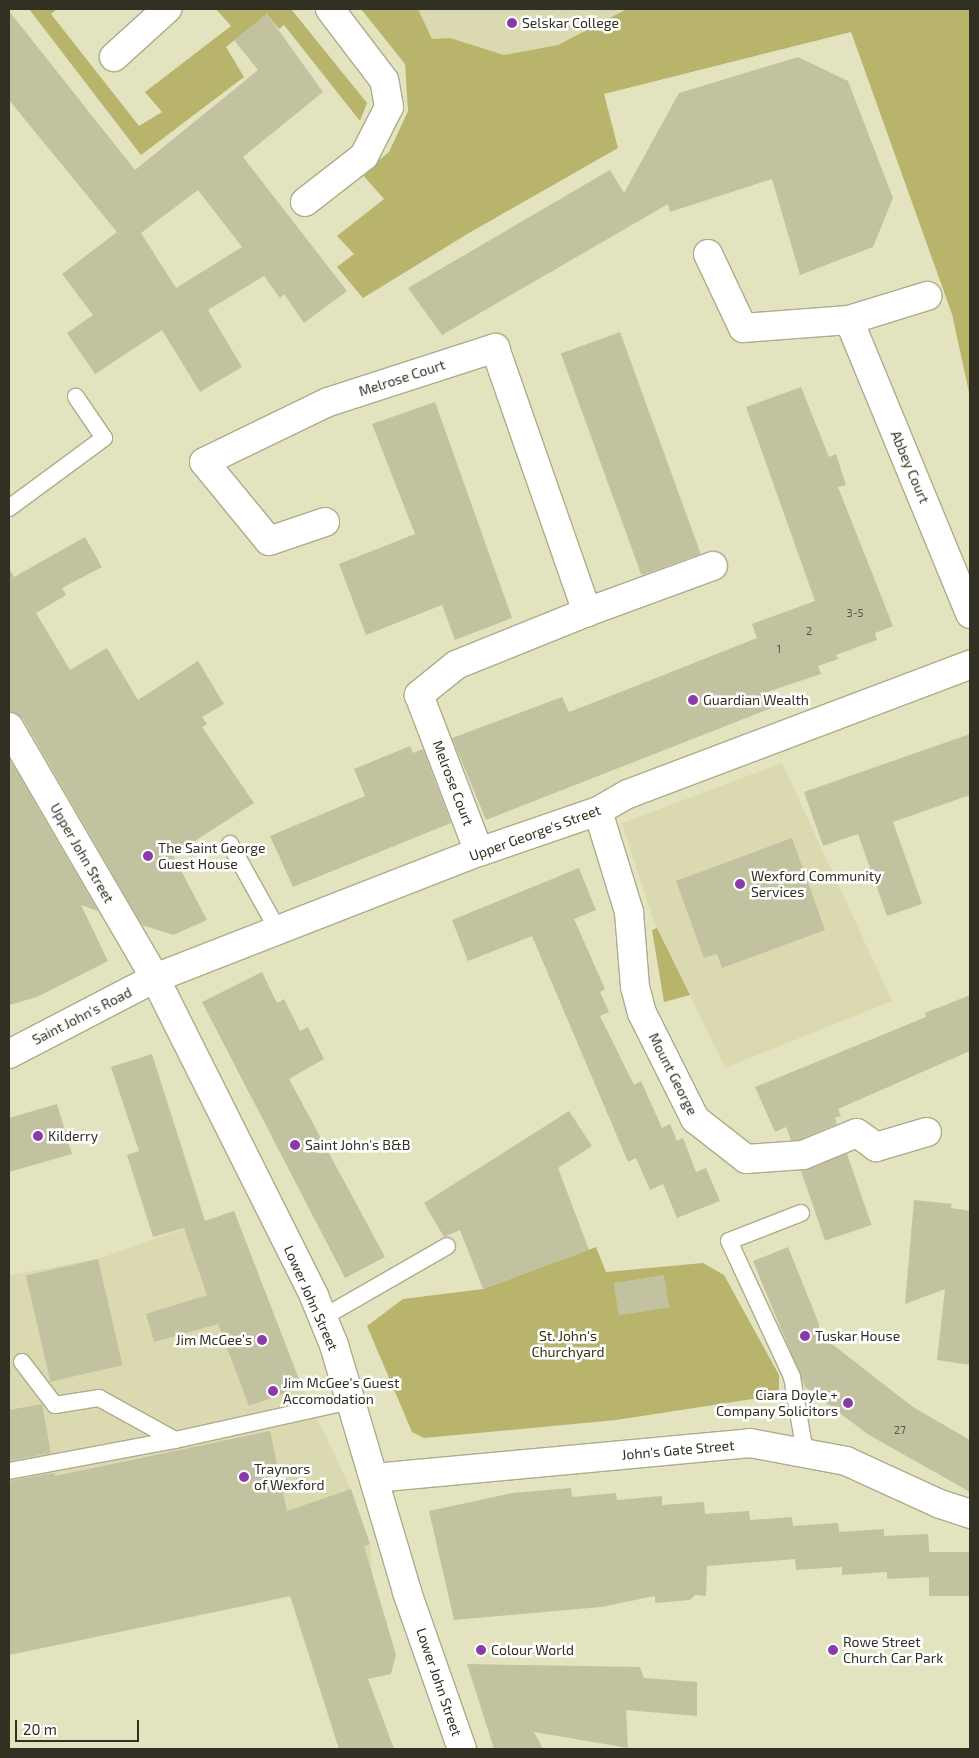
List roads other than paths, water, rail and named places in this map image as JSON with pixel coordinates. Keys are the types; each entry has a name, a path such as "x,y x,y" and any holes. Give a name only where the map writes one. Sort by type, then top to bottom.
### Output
{"street":[{"path":"114,57 167,9"},
{"path":"305,202 364,156 389,107 384,80 330,9"},
{"path":"708,254 743,328 849,320 926,296"},
{"name":"Abbey Court","path":"849,320 970,614"},
{"name":"Melrose Court","path":"325,522 268,541 204,462 328,402 495,348 588,612"},
{"name":"Melrose Court","path":"479,852 419,694 456,665 588,612 713,566"},
{"name":"Upper George's Street","path":"155,978 279,932 479,852 598,812 628,794 970,666"},
{"name":"Upper John Street","path":"9,727 155,978"},
{"name":"Mount George","path":"598,812 629,912 635,986 642,1014 695,1119 746,1159 803,1155 857,1133 876,1147 927,1132"},
{"name":"Saint John's Road","path":"9,1054 155,978"},
{"name":"Lower John Street","path":"155,978 322,1318 351,1401 407,1592 462,1749"},
{"name":"John's Gate Street","path":"374,1478 750,1443 846,1461 940,1504 970,1514"}],"lane":[{"path":"9,508 104,438 76,396"},
{"path":"230,844 279,932"},
{"path":"802,1212 729,1241 792,1377 805,1452"},
{"path":"322,1318 447,1246"},
{"path":"22,1362 54,1405 99,1398 175,1440"},
{"path":"9,1471 175,1440 351,1401"}],"place":[{"name":"Selskar College","path":"512,23"},
{"name":"Guardian Wealth","path":"693,700"},
{"name":"The Saint George Guest House","path":"148,856"},
{"name":"Wexford Community Services","path":"740,884"},
{"name":"Kilderry","path":"38,1136"},
{"name":"Saint John's B&B","path":"295,1145"},
{"name":"Tuskar House","path":"805,1336"},
{"name":"Jim McGee’s","path":"262,1340"},
{"name":"Jim McGee's Guest Accomodation","path":"273,1391"},
{"name":"Ciara Doyle + Company Solicitors","path":"848,1403"},
{"name":"Traynors of Wexford","path":"244,1477"},
{"name":"Colour World","path":"481,1650"},
{"name":"Rowe Street Church Car Park","path":"833,1650"}],"park label":[{"name":"St. John's Churchyard","path":"568,1344"}]}
